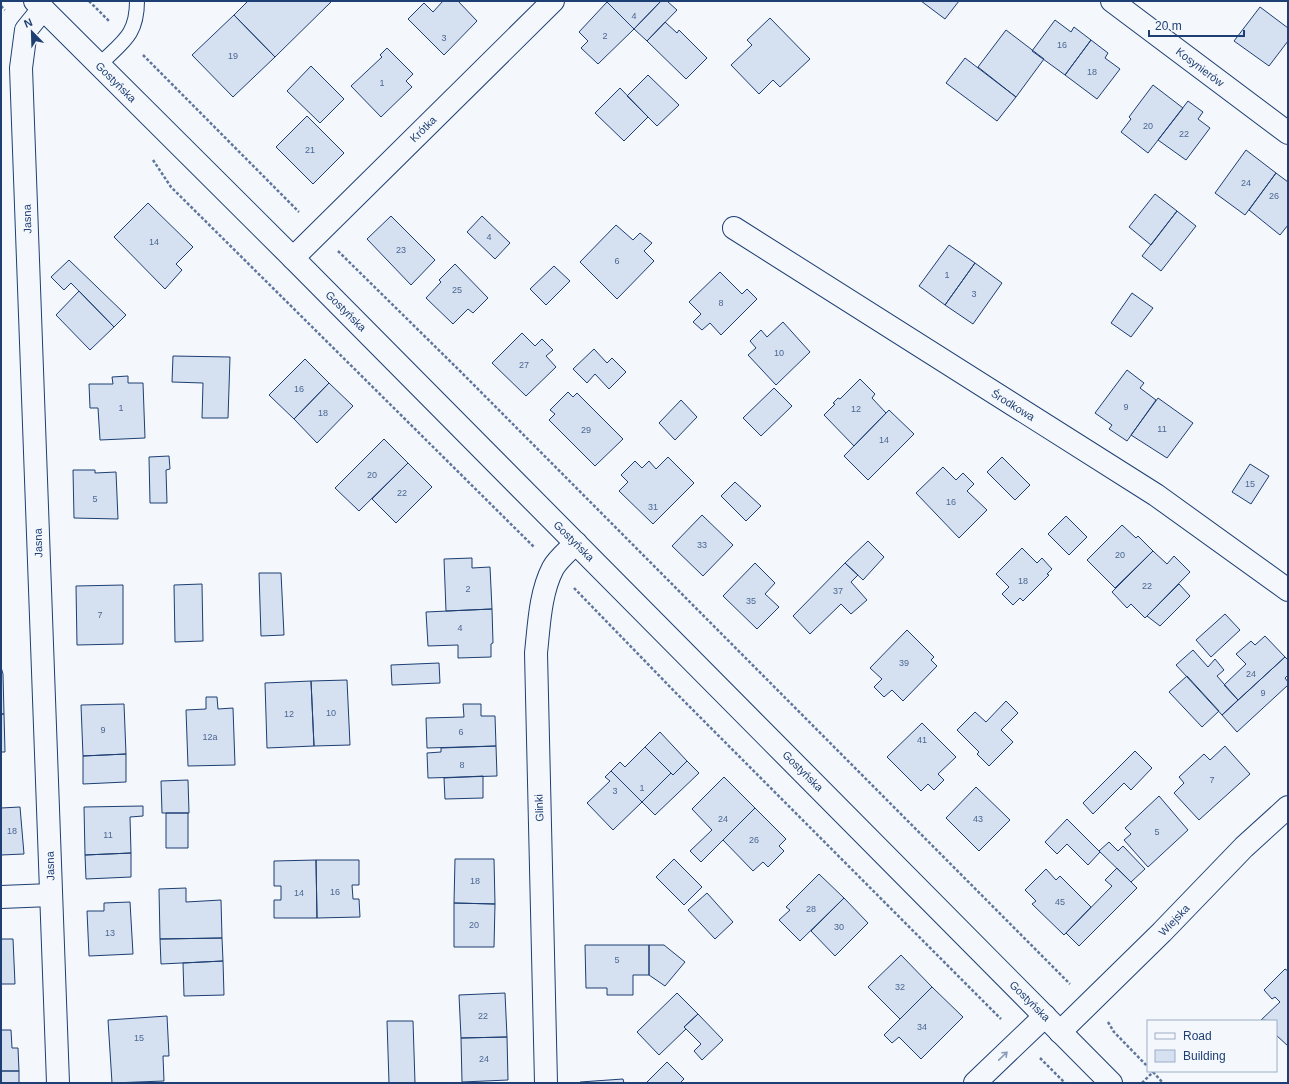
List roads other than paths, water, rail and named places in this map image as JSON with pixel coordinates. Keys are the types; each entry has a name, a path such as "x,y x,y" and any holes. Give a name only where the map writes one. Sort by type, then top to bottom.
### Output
{"street":[{"name":"Krótka","path":"293,258 553,1"},
{"name":"Kosynierów","path":"1112,1 1288,133"},
{"name":"Gostyńska","path":"39,5 293,258 1111,1083"},
{"name":"Jasna","path":"39,5 26,30 21,68 58,1083"},
{"name":"Środkowa","path":"734,228 1156,495 1288,590"},
{"name":"Glinki","path":"546,1083 536,659 542,607 549,577 554,567 576,543"},
{"name":"Wiejska","path":"1060,1032 1158,937 1244,847 1288,807"},
{"path":"1,897 51,895"},
{"path":"975,1083 1045,1016"}],"lane":[{"path":"100,65 126,38 135,25 137,1"}]}
